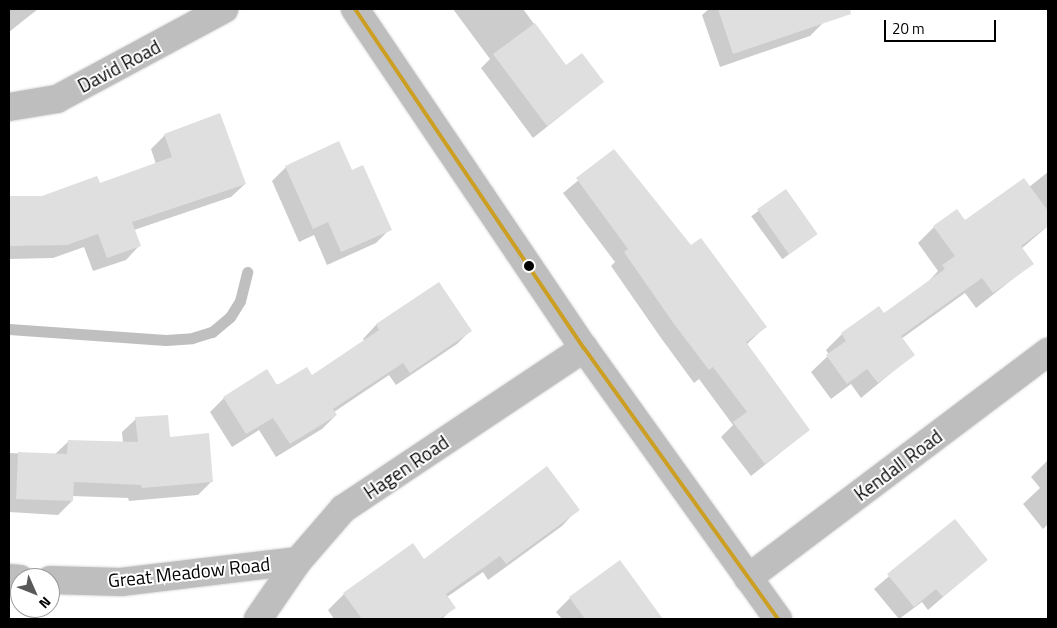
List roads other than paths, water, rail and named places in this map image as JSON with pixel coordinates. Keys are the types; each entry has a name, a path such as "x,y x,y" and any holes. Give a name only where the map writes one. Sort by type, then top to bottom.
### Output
{"street":[{"name":"David Road","path":"9,107 57,99 224,9"},
{"path":"355,9 584,348 778,619"},
{"name":"Hagen Road","path":"258,619 298,561 343,509 584,348"},
{"name":"Kendall Road","path":"748,578 1048,352"},
{"name":"Great Meadow Road","path":"60,580 121,582 298,561"}],"waterway":[{"path":"9,329 166,340 192,338 212,332 230,317 240,301 247,272"}]}
